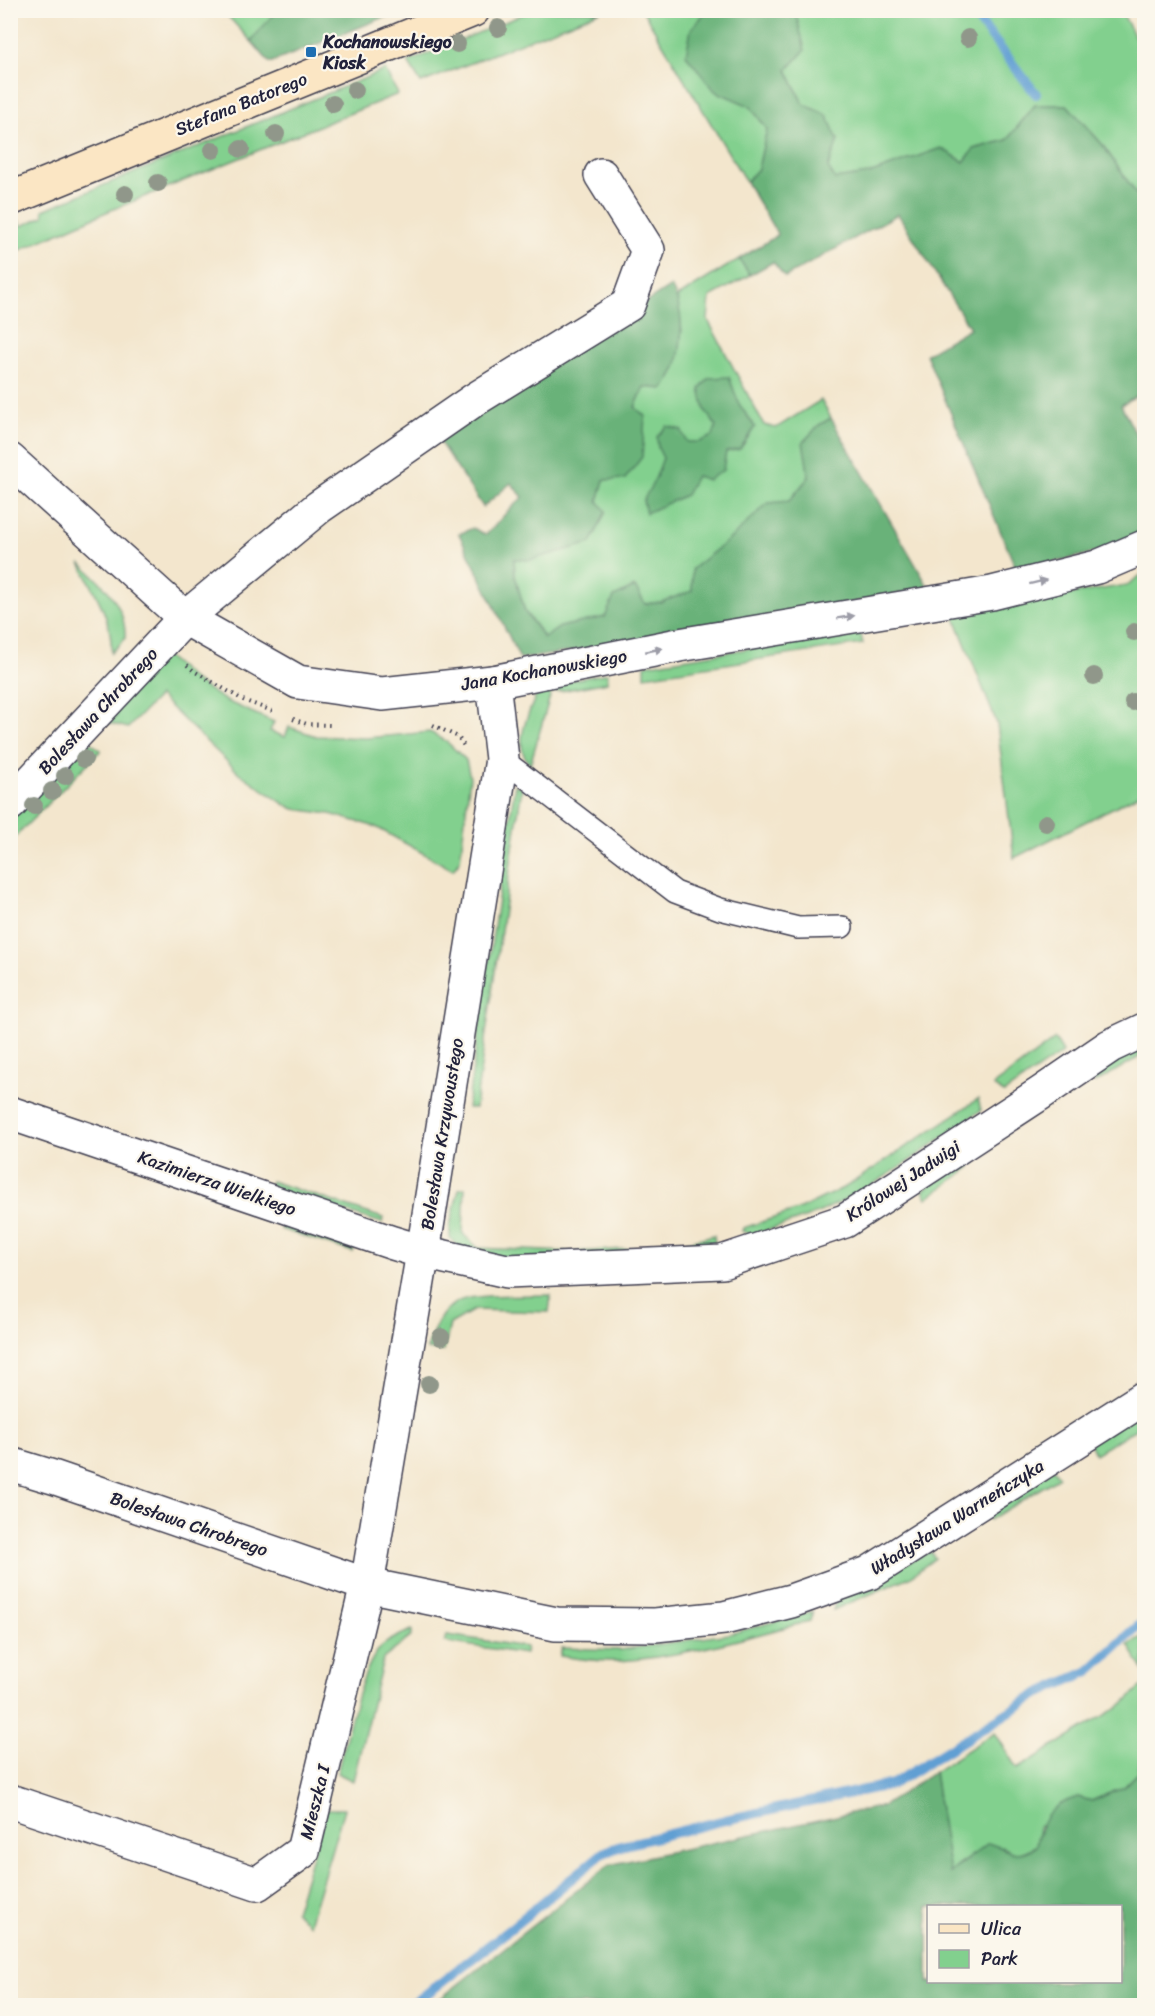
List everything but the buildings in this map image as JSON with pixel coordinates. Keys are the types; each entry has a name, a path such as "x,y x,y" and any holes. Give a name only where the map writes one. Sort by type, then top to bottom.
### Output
{"street":[{"name":"Stefana Batorego","path":"10,199 473,10"},
{"name":"Bolesława Chrobrego","path":"10,804 185,618 318,507 474,400 628,305 648,250 601,175"},
{"name":"Jana Kochanowskiego","path":"10,460 185,618 298,682 382,694 494,682 678,645 992,593 1097,567 1144,548"},
{"name":"Bolesława Krzywoustego","path":"367,1585 502,759 494,682"},
{"name":"Królowej Jadwigi","path":"423,1252 507,1271 722,1262 845,1221 1110,1046 1144,1030"},
{"name":"Kazimierza Wielkiego","path":"10,1113 423,1252"},
{"name":"Władysława Warneńczyka","path":"367,1585 556,1624 655,1625 724,1618 791,1601 869,1573 1144,1398"},
{"name":"Bolesława Chrobrego","path":"10,1464 367,1585"},
{"name":"Mieszka I","path":"10,1801 257,1884 303,1851 367,1585"}],"lane":[{"path":"502,759 675,892 720,909 798,928 842,927"}],"path":[{"path":"163,642 194,671 243,700 275,712"},
{"path":"286,716 307,724 330,725"},
{"path":"422,726 433,725 458,738 468,751"}],"green space":[{"path":"533,10 601,11 421,83 408,62"},
{"path":"785,10 796,14 805,50 787,70 803,104 827,115 838,140 828,168 835,179 869,174 941,148 964,162 974,149 1007,140 1035,105 1067,105 1102,144 1144,205 1144,391 1121,405 1144,450 1144,532 1110,549 1017,571 926,354 970,328 898,214 785,277 773,262 750,275 739,259 778,235 746,182 758,169 767,129 750,106 715,91 686,55 691,29 707,11"},
{"path":"223,11 276,11 251,41"},
{"path":"276,11 400,11 270,63 251,41"},
{"path":"643,11 707,11 691,29 715,91 750,106 767,129 758,169 746,182"},
{"path":"785,11 1121,11 1144,53 1144,205 1102,144 1067,105 1035,105 1007,140 974,149 964,162 941,148 869,174 835,179 827,168 838,139 803,104 787,69 796,14"},
{"path":"385,70 398,94 104,213 11,254 11,224 19,221 22,226 44,216 43,210"},
{"path":"739,259 750,275 710,297 708,320 764,425 776,428 821,400 831,418 819,425 804,442 809,477 789,501 730,539 692,569 693,591 661,602 645,604 634,587 615,597 606,617 560,627 545,638 525,612 515,576 514,559 531,560 598,501 604,479 644,387 664,389 682,331 677,297"},
{"path":"671,286 680,314 679,354 675,371 664,389 644,387 635,407 645,416 642,457 625,479 604,480 598,501 606,511 591,543 530,560 514,559 515,576 525,612 544,638 560,627 605,617 614,597 635,587 645,604 661,602 692,591 692,569 730,539 768,503 789,501 809,477 803,442 819,425 831,418 929,588 688,635 520,659 459,534 473,528 486,535 523,497 511,483 483,507 437,438"},
{"path":"729,377 739,404 755,427 740,449 726,452 723,470 708,480 696,476 686,495 646,513 643,501 663,458 658,448 657,437 667,426 681,430 687,442 699,442 713,436 716,426 705,410 700,389 709,378"},
{"path":"80,563 105,587 122,616 125,639 111,653 106,618"},
{"path":"1144,573 1144,792 1014,858 997,724 953,613 1127,585"},
{"path":"860,631 863,644 645,676 645,665"},
{"path":"165,655 195,681 226,701 274,722 270,731 285,737 289,727 316,736 366,738 430,732 446,741 466,760 470,777 460,861 453,870 376,827 330,814 294,809 284,804 239,773 159,696 128,728 101,721"},
{"path":"608,673 607,682 551,693 530,765 522,748 522,739 526,720 537,693 553,684"},
{"path":"85,739 101,750 11,841 11,817"},
{"path":"515,785 522,787 475,1108 467,1108"},
{"path":"1055,1039 1063,1052 1004,1093 993,1086"},
{"path":"1144,1045 1144,1054 1095,1083 1091,1076"},
{"path":"978,1099 981,1110 904,1165 843,1201 796,1221 752,1235 742,1231 743,1228 798,1210 847,1186"},
{"path":"968,1161 971,1167 927,1198 923,1190"},
{"path":"271,1181 383,1218 382,1223 268,1188"},
{"path":"465,1188 463,1234 478,1248 569,1252 666,1247 714,1235 715,1244 670,1253 493,1260 458,1247 450,1238 450,1225 459,1189"},
{"path":"283,1223 355,1246 353,1252 280,1229"},
{"path":"551,1295 549,1312 474,1310 450,1324 444,1351 427,1349 441,1317 457,1302 488,1296"},
{"path":"1144,1407 1144,1424 1095,1454 1089,1441"},
{"path":"1050,1464 1059,1477 990,1520 987,1513"},
{"path":"930,1551 935,1558 910,1577 833,1610 836,1600"},
{"path":"813,1611 810,1621 716,1646 668,1655 612,1661 560,1656 562,1648 620,1650 729,1634"},
{"path":"412,1630 412,1636 383,1659 353,1781 337,1773 349,1724 367,1669 383,1645"},
{"path":"447,1635 526,1647 525,1654 445,1642"},
{"path":"1141,1637 1144,1644 1144,1671 1128,1645"},
{"path":"1144,1684 1144,1759 1140,1761 1139,1772 1124,1787 1091,1801 1078,1797 1039,1827 1036,1846 1017,1854 1002,1847 972,1855 949,1873 934,1772 995,1732 1017,1769 1123,1704"},
{"path":"1144,1759 1144,2005 432,2005 609,1865 883,1806 934,1772 950,1873 988,1843 1017,1853 1036,1846 1048,1814 1060,1804 1078,1797 1092,1801 1124,1787 1139,1772 1140,1761"},
{"path":"326,1809 344,1809 309,1924 295,1912"}],"waterway":[{"path":"965,10 976,17 1036,94"},
{"path":"411,2006 603,1853 621,1846 725,1820 893,1784 1038,1694 1089,1671 1144,1621"}],"place":[{"name":"Kochanowskiego Kiosk","path":"311,52"}]}
